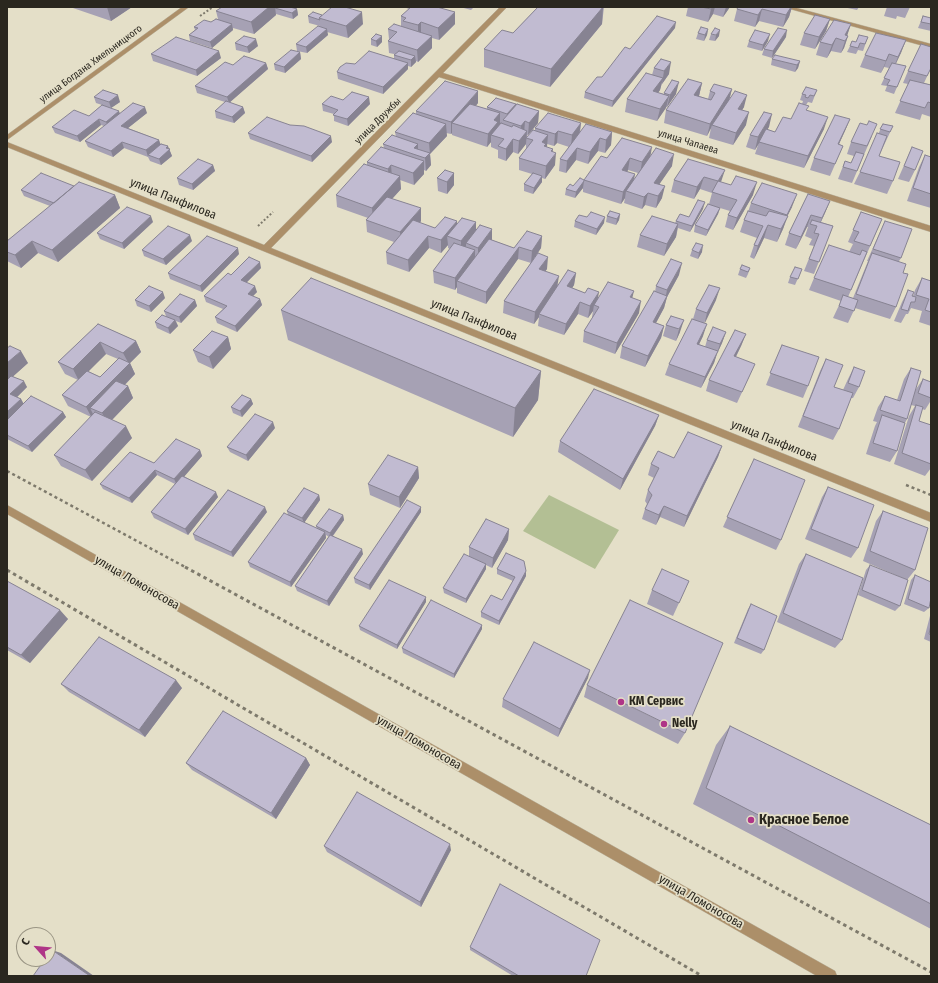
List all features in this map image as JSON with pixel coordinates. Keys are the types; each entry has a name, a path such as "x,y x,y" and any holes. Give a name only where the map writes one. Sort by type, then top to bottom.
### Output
{"street":[{"name":"улица Богдана Хмельницкого","path":"7,138 186,7"},
{"name":"улица Дружбы","path":"265,249 504,7"},
{"path":"786,7 931,46"},
{"name":"улица Чапаева","path":"438,74 931,229"},
{"name":"улица Панфилова","path":"7,144 931,518"},
{"name":"улица Ломоносова","path":"7,509 830,976"}],"path":[{"path":"7,471 931,972"},
{"path":"7,570 702,976"}],"green space":[{"path":"549,495 619,530 595,569 523,531"}],"building":[{"path":"222,7 269,7 251,22 216,11"},
{"path":"275,7 290,7 297,9 292,13"},
{"path":"332,7 345,7 362,12 346,26 319,18"},
{"path":"411,7 437,7 455,12 438,28 421,22 418,25 403,21 406,18 401,16"},
{"path":"538,7 603,7 551,69 484,49 502,30 513,33"},
{"path":"701,7 712,7 711,9"},
{"path":"738,7 791,7 786,15 762,9 758,15 737,9"},
{"path":"313,12 322,15 319,18 320,20 308,16"},
{"path":"815,15 830,19 819,37 804,33"},
{"path":"657,16 676,22 613,101 585,92 597,77 602,77 625,47 630,49"},
{"path":"923,16 931,18 931,24 921,22"},
{"path":"216,19 232,24 210,42 189,35 198,28 194,27 204,20 211,22"},
{"path":"834,20 851,24 845,35 848,36 845,41 836,38 832,45 820,42"},
{"path":"394,24 432,36 417,50 388,41 397,32 388,29"},
{"path":"318,26 327,29 306,47 296,44"},
{"path":"701,27 708,29 705,35 698,33"},
{"path":"715,28 720,30 716,35 711,34"},
{"path":"778,28 787,30 773,51 764,49"},
{"path":"755,30 770,34 763,45 749,41"},
{"path":"876,33 906,40 898,57 889,54 886,61 865,55"},
{"path":"376,34 382,36 376,41 371,39"},
{"path":"859,35 868,37 865,44 860,43 858,48 850,46 852,41 856,42"},
{"path":"244,36 256,39 247,47 235,43"},
{"path":"176,37 219,51 196,70 151,54"},
{"path":"921,44 931,47 931,68 927,76 908,71"},
{"path":"291,50 300,52 284,67 274,64"},
{"path":"369,51 408,63 383,87 337,72 340,67 346,63 355,64"},
{"path":"399,51 415,56 411,60 394,55"},
{"path":"775,55 800,61 797,65 772,59"},
{"path":"244,56 266,63 227,97 195,86 225,62 233,65"},
{"path":"661,59 671,62 664,71 654,68"},
{"path":"892,63 906,66 897,87 887,85 890,80 884,78"},
{"path":"646,73 663,78 653,91 669,96 660,109 627,99"},
{"path":"688,79 702,83 694,95 711,100 715,93 710,91 714,84 732,89 710,124 666,110"},
{"path":"672,80 679,82 670,95 664,93"},
{"path":"910,80 931,85 931,103 928,102 925,108 900,101"},
{"path":"445,81 478,91 451,122 416,111"},
{"path":"806,87 817,90 814,96 810,95 808,98 805,97 806,95 802,94"},
{"path":"103,90 118,95 109,102 94,97"},
{"path":"735,91 747,95 738,109 749,112 736,133 712,125"},
{"path":"352,92 369,97 347,119 333,115 338,110 322,104 331,96 343,100"},
{"path":"496,98 516,104 507,114 487,107"},
{"path":"226,101 243,107 232,117 215,111"},
{"path":"133,103 145,107 121,126 159,140 146,150 122,142 111,151 85,141"},
{"path":"799,103 809,106 806,110 828,117 808,156 759,142 766,129 775,132 783,117 791,119"},
{"path":"470,104 500,113 494,120 498,122 488,134 452,123"},
{"path":"517,104 539,111 529,123 525,121 521,126 503,120"},
{"path":"102,105 119,111 106,122 99,119 77,136 52,127 74,110 89,116"},
{"path":"764,112 772,114 758,137 750,135"},
{"path":"413,113 446,124 429,143 395,132"},
{"path":"548,113 581,123 572,135 558,131 555,134 535,128"},
{"path":"835,115 850,119 838,144 843,146 835,164 814,158"},
{"path":"267,117 290,125 304,126 331,136 311,156 248,133"},
{"path":"869,121 877,124 867,146 851,142 860,123 867,125"},
{"path":"501,123 512,127 513,125 527,131 519,141 513,139 506,149 498,146 504,139 491,135"},
{"path":"586,124 612,132 606,140 600,138 590,152 577,148 567,161 560,159"},
{"path":"883,124 893,126 890,132 880,129"},
{"path":"533,130 548,135 542,142 546,144 544,146 553,149 551,151 556,153 546,166 519,158 533,140 526,138"},
{"path":"877,133 887,136 879,156 900,162 893,181 860,172"},
{"path":"392,135 418,144 414,148 430,153 425,158 383,144"},
{"path":"622,138 652,147 642,162 630,158 622,170 635,174 623,192 584,180 601,156 607,158"},
{"path":"161,144 168,146 166,148 170,149 159,159 148,155"},
{"path":"381,147 424,161 413,173 391,165 388,169 367,162"},
{"path":"912,147 923,151 915,170 904,166"},
{"path":"656,148 674,154 654,183 665,186 658,196 648,193 644,197 626,191"},
{"path":"856,152 864,154 857,171 843,167 845,161 851,163"},
{"path":"925,155 931,157 931,194 913,188"},
{"path":"198,159 213,165 192,184 177,178"},
{"path":"688,159 725,170 718,181 704,177 697,187 674,180"},
{"path":"364,164 400,176 372,208 336,195"},
{"path":"445,170 454,173 447,182 437,178"},
{"path":"41,173 74,186 54,203 21,190"},
{"path":"533,173 542,176 534,188 524,184"},
{"path":"736,176 757,182 737,218 728,215 737,200 712,192 718,181 731,185"},
{"path":"580,178 584,181 576,192 566,189 570,184 573,186"},
{"path":"79,182 115,195 52,250 32,241 15,255 7,252 7,241"},
{"path":"762,183 797,194 787,215 751,203"},
{"path":"808,194 830,201 822,218 811,215 801,237 789,233"},
{"path":"387,197 421,208 400,232 366,220"},
{"path":"698,200 705,202 692,226 676,221 680,214 689,217"},
{"path":"708,204 720,208 708,230 695,225"},
{"path":"127,207 151,216 122,243 97,233"},
{"path":"610,211 620,214 617,219 607,216"},
{"path":"748,211 766,216 769,211 788,216 781,229 768,225 758,246 754,245 763,226 744,220"},
{"path":"591,212 605,217 597,229 575,221 579,215 587,217"},
{"path":"861,212 882,219 870,246 854,241 859,232 853,230"},
{"path":"652,216 678,224 667,244 640,235"},
{"path":"445,217 457,221 441,240 428,236 408,260 386,252 413,220 435,228"},
{"path":"462,218 476,222 461,241 447,236"},
{"path":"812,220 833,226 819,262 809,259 819,234 814,233 817,226 810,224"},
{"path":"885,221 912,229 901,258 873,249"},
{"path":"480,225 492,229 478,248 466,243"},
{"path":"168,226 190,235 163,259 142,250"},
{"path":"527,231 542,236 532,251 519,247 486,292 457,281 489,239 514,248"},
{"path":"207,236 238,248 200,286 168,273"},
{"path":"454,243 475,250 455,278 433,271"},
{"path":"696,243 703,245 699,253 692,250"},
{"path":"829,245 860,255 862,250 867,252 851,290 814,278"},
{"path":"538,253 548,257 539,269 559,276 535,312 504,301"},
{"path":"872,253 906,264 903,273 908,274 896,307 856,294"},
{"path":"249,257 260,262 241,280 255,286 248,294 260,299 235,326 215,317 227,306 204,296 228,273 231,275"},
{"path":"671,259 682,263 667,290 656,286"},
{"path":"742,265 750,268 748,272 740,269"},
{"path":"795,267 802,269 798,279 790,277"},
{"path":"568,270 576,273 567,286 585,293 588,288 599,292 590,306 580,302 566,324 539,314"},
{"path":"311,278 541,371 515,408 281,310"},
{"path":"922,278 931,281 931,312 925,310 929,299 916,295"},
{"path":"608,282 634,291 630,297 641,301 617,343 584,331 599,307 594,305"},
{"path":"709,285 720,288 707,313 696,309"},
{"path":"149,286 163,292 149,306 135,300"},
{"path":"908,290 914,292 912,296 916,297 915,302 911,302 908,311 901,309"},
{"path":"654,291 667,296 653,322 664,326 648,356 622,346"},
{"path":"180,294 195,300 179,317 164,311"},
{"path":"843,295 858,300 854,311 839,306"},
{"path":"162,315 175,320 168,328 155,322"},
{"path":"671,316 684,320 679,329 666,325"},
{"path":"692,319 707,324 697,344 718,351 705,377 669,364"},
{"path":"98,324 136,341 123,353 100,342 73,369 58,362"},
{"path":"713,327 726,332 720,344 707,340"},
{"path":"735,330 746,334 734,356 755,364 742,392 709,380"},
{"path":"212,331 228,337 209,357 193,350"},
{"path":"782,345 819,357 808,386 770,373"},
{"path":"10,346 21,351 7,363 7,348"},
{"path":"119,358 130,363 86,407 62,395 87,371 100,377"},
{"path":"826,359 843,365 834,387 853,393 839,429 803,416"},
{"path":"854,367 865,371 859,387 848,383"},
{"path":"911,368 921,371 907,419 880,410 885,396 900,401"},
{"path":"11,376 24,381 10,394 21,399 7,412 7,380"},
{"path":"923,379 931,382 931,398 918,393"},
{"path":"116,381 128,386 102,413 90,408"},
{"path":"594,389 659,415 623,479 560,441"},
{"path":"242,395 251,399 240,411 231,407"},
{"path":"31,396 63,412 28,446 7,435 7,420"},
{"path":"916,405 923,407 919,421 931,425 931,464 902,453"},
{"path":"95,412 126,426 85,470 54,455"},
{"path":"255,414 273,422 246,455 227,447"},
{"path":"882,415 905,423 897,451 873,443"},
{"path":"688,432 722,446 687,516 664,506 659,515 645,509 652,495 648,490 659,468 651,464 658,451 674,458"},
{"path":"176,439 200,450 174,479 155,470 129,498 100,484 130,452 154,463"},
{"path":"388,455 418,467 399,497 368,484"},
{"path":"754,459 805,480 781,540 727,517"},
{"path":"182,476 216,492 185,529 151,512"},
{"path":"828,487 874,505 858,548 811,529"},
{"path":"304,488 319,495 302,518 287,511"},
{"path":"228,490 265,507 231,552 193,534"},
{"path":"407,500 421,507 369,585 354,578"},
{"path":"329,509 343,515 330,533 316,526"},
{"path":"883,511 928,528 915,570 870,551"},
{"path":"284,513 325,532 290,582 248,562"},
{"path":"486,519 509,529 493,558 469,547"},
{"path":"330,535 362,549 327,601 295,586"},
{"path":"506,553 524,561 526,571 499,621 481,612 491,595 502,600 515,577 497,569"},
{"path":"464,554 486,564 466,599 443,588"},
{"path":"806,554 863,578 842,640 783,613"},
{"path":"870,565 908,580 900,606 862,590"},
{"path":"662,569 689,581 679,603 652,590"},
{"path":"915,575 931,582 931,598 929,608 908,599"},
{"path":"389,580 426,597 397,645 359,626"},
{"path":"7,581 60,610 21,655 7,647"},
{"path":"431,600 482,625 454,674 402,648"},
{"path":"630,600 723,643 685,733 587,685"},
{"path":"751,604 777,616 764,650 737,638"},
{"path":"99,637 176,680 139,730 61,684"},
{"path":"534,642 590,670 560,729 503,699"},
{"path":"223,711 306,758 271,813 186,763"},
{"path":"730,726 931,825 931,904 706,788"},
{"path":"357,792 450,844 420,902 324,846"},
{"path":"500,884 600,940 586,976 519,976 470,947"},
{"path":"56,953 90,976 33,976 39,967 56,967"}],"place":[{"name":"КМ Сервис","path":"621,702"},
{"name":"Nelly","path":"664,724"},
{"name":"Красное Белое","path":"751,820"}]}
